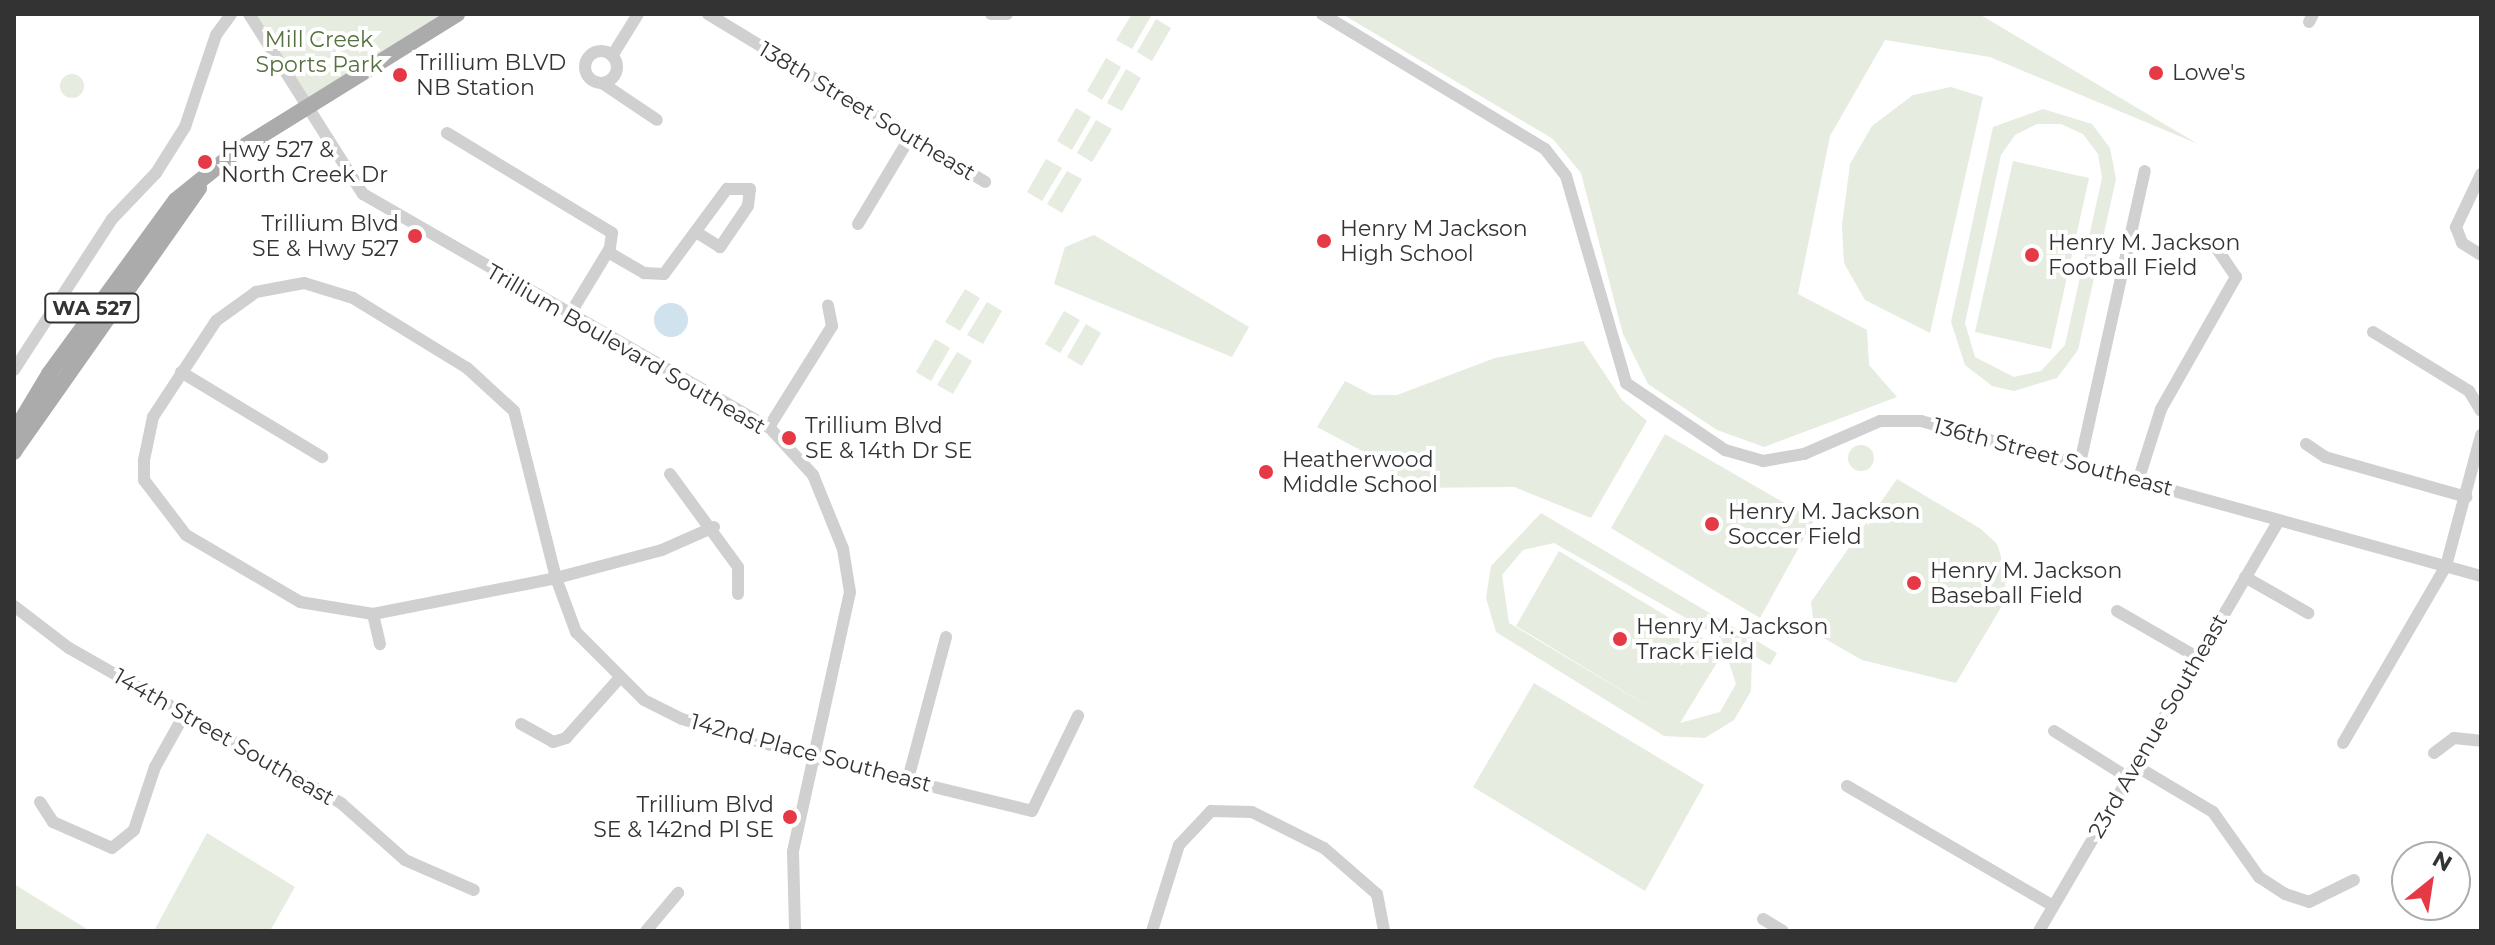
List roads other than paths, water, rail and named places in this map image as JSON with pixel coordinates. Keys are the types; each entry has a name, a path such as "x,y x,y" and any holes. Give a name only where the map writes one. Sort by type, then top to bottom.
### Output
{"main road":[{"name":"WA 527","path":"14,451 199,188 238,150 457,14"}],"street":[{"path":"14,370 112,219 156,173 185,127 216,35 231,14"},
{"name":"Trillium Boulevard Southeast","path":"249,14 363,194 769,427 813,475 843,549 850,592 793,852 795,931"},
{"path":"602,83 614,75 612,56 638,14"},
{"name":"138th Street Southeast","path":"708,14 985,182"},
{"path":"991,14 1007,14"},
{"name":"136th Street Southeast","path":"1322,14 1545,149 1566,176 1626,383 1658,411 1725,450 1763,461 1894,421 1921,421 2139,478 2279,521 2481,576"},
{"path":"612,56 597,52 586,62 588,77 657,120"},
{"path":"447,133 612,233 608,252 570,314"},
{"path":"858,224 910,137"},
{"path":"2080,463 2145,171"},
{"path":"2481,174 2456,227 2462,243 2481,255"},
{"path":"608,252 644,273 664,274 699,234 727,189 750,189 748,206 720,247 699,234"},
{"path":"2139,478 2161,409 2236,277 2216,247"},
{"name":"142nd Place Southeast","path":"181,372 216,321 256,292 304,283 353,298 467,368 514,411 556,578 576,632 617,681 682,719 815,758 1032,811 1078,716"},
{"path":"769,427 832,326 828,305"},
{"path":"2373,332 2469,391 2481,411"},
{"path":"322,457 181,372 153,417 144,460 144,480 163,513 186,535 300,602 373,614 556,578 662,550 714,527"},
{"path":"2343,743 2446,566 2479,453 2481,435"},
{"path":"2306,444 2325,457 2466,497"},
{"path":"670,474 714,527 738,567 738,594"},
{"name":"23rd Avenue Southeast","path":"2039,931 2279,521"},
{"path":"2245,577 2308,613"},
{"name":"144th Street Southeast","path":"14,606 184,715 342,804 405,860 474,890"},
{"path":"2117,611 2197,657"},
{"path":"373,614 380,644"},
{"path":"908,779 946,637"},
{"path":"521,724 553,742 566,738 617,681"},
{"path":"40,802 53,822 112,848 134,830 155,767 184,715"},
{"path":"2054,731 2129,778"},
{"path":"2434,753 2454,738 2481,741"},
{"path":"2136,766 2213,812 2259,877 2285,894 2309,902 2354,880"},
{"path":"1847,786 2053,906"},
{"path":"1152,931 1179,845 1211,811 1252,812 1324,848 1377,894 1384,931"},
{"path":"646,931 678,893"},
{"path":"1763,919 1783,931"}],"water":[{"path":"671,303 683,308 688,320 683,332 671,337 659,332 654,320 659,308"}],"place":[{"name":"Lowe's","path":"2156,73"},
{"name":"Trillium BLVD NB Station","path":"400,75"},
{"name":"Hwy 527 & North Creek Dr","path":"205,162"},
{"name":"Trillium Blvd SE & Hwy 527","path":"415,236"},
{"name":"Henry M Jackson High School","path":"1324,241"},
{"name":"Henry M. Jackson Football Field","path":"2032,255"},
{"name":"Trillium Blvd SE & 14th Dr SE","path":"789,438"},
{"name":"Heatherwood Middle School","path":"1266,472"},
{"name":"Henry M. Jackson Soccer Field","path":"1712,524"},
{"name":"Henry M. Jackson Baseball Field","path":"1914,583"},
{"name":"Henry M. Jackson Track Field","path":"1620,639"},
{"name":"Trillium Blvd SE & 142nd Pl SE","path":"790,817"}],"park label":[{"name":"Mill Creek Sports Park","path":"319,52"}]}
